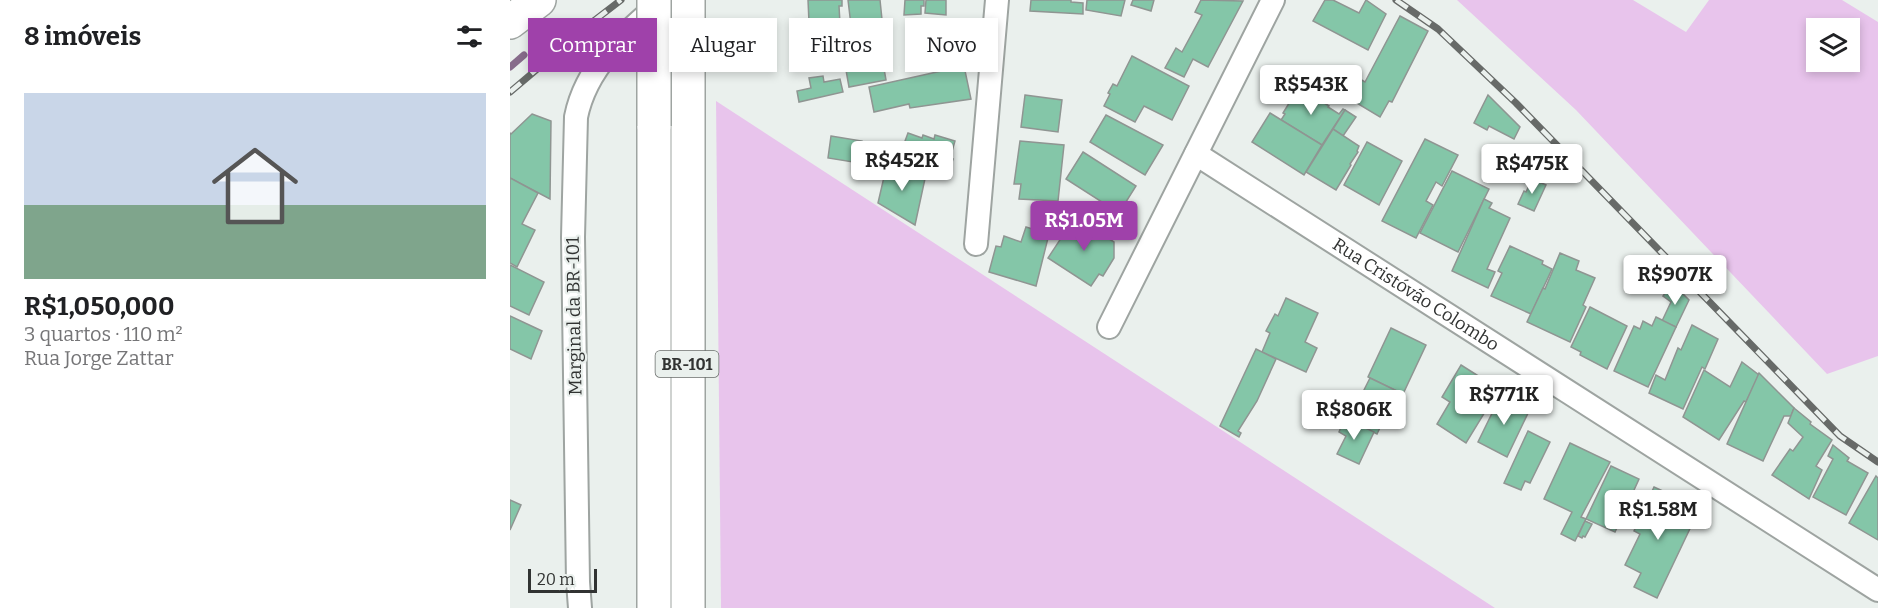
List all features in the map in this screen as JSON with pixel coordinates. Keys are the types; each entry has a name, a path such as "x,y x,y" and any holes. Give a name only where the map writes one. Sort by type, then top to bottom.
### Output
{"main road":[{"path":"510,22 538,0"},
{"name":"BR-101","path":"654,0 654,608"},
{"name":"BR-101","path":"688,0 688,608"}],"street":[{"name":"Marginal da BR-101","path":"580,608 577,559 574,133 579,103 585,86 598,65 622,37 664,0"},
{"path":"976,244 997,0"},
{"path":"1109,327 1274,0"},
{"name":"Rua Cristóvão Colombo","path":"1196,154 1878,590"}],"shaded area":[{"path":"1457,0 1633,0 1686,32 1709,0 1842,0 1878,22 1878,356 1827,374 1576,110"},
{"path":"716,101 1495,608 721,608"}],"building":[{"path":"808,0 842,0 842,6 839,6 840,18 809,18"},
{"path":"848,0 880,0 882,18 850,18"},
{"path":"905,0 924,0 921,14 904,15"},
{"path":"926,0 946,0 946,15 925,13"},
{"path":"1031,0 1071,0 1071,2 1083,3 1083,14 1030,11"},
{"path":"1087,0 1125,0 1121,16 1086,10"},
{"path":"1133,0 1154,0 1151,11 1131,5"},
{"path":"1201,0 1243,1 1208,67 1193,59 1184,77 1165,68 1176,48 1182,52 1202,15 1195,12"},
{"path":"1325,0 1333,0 1359,13 1366,0 1386,14 1368,50 1313,21"},
{"path":"1400,16 1428,31 1392,102 1389,101 1380,117 1350,99 1360,79 1365,82"},
{"path":"1132,56 1189,86 1172,120 1144,106 1135,122 1104,106 1113,84 1117,86"},
{"path":"846,72 885,72 886,80 849,87"},
{"path":"937,72 965,72 971,99 910,108 909,104 874,112 869,87"},
{"path":"823,76 824,82 840,79 843,92 799,102 797,91 811,88 809,78"},
{"path":"1299,87 1339,114 1343,109 1345,110 1322,145 1281,120"},
{"path":"1025,95 1062,100 1058,132 1021,127"},
{"path":"1488,95 1520,127 1514,139 1489,126 1487,130 1474,123"},
{"path":"1345,110 1356,117 1343,136 1333,129"},
{"path":"1270,113 1322,145 1304,175 1252,142"},
{"path":"532,114 551,121 550,199 510,178 510,133"},
{"path":"1106,115 1163,145 1145,175 1090,142"},
{"path":"1333,129 1359,146 1358,152 1336,190 1306,172"},
{"path":"908,133 922,138 923,135 934,139 935,135 955,141 948,176 898,160"},
{"path":"831,136 862,141 859,163 828,158"},
{"path":"1425,139 1458,155 1442,186 1436,182 1426,201 1433,205 1416,238 1382,221"},
{"path":"1020,141 1064,145 1058,201 1019,199 1021,184 1014,184"},
{"path":"1367,142 1402,161 1379,205 1344,185"},
{"path":"1083,152 1136,186 1119,213 1066,179"},
{"path":"887,164 926,174 915,225 878,203"},
{"path":"1452,171 1489,189 1458,252 1420,233"},
{"path":"510,178 538,193 522,224 535,230 517,267 510,263"},
{"path":"1532,179 1546,185 1534,211 1518,204"},
{"path":"1484,199 1492,203 1489,208 1510,218 1487,269 1495,272 1488,288 1452,271"},
{"path":"1075,217 1114,242 1114,258 1103,276 1099,274 1091,286 1048,258"},
{"path":"1026,227 1049,234 1036,286 989,272 996,246 1001,247 1004,236 1021,242"},
{"path":"1510,246 1543,261 1542,264 1552,269 1531,314 1491,296 1502,273 1498,271"},
{"path":"1560,253 1579,261 1576,270 1595,278 1583,305 1586,307 1570,342 1527,322 1543,288 1545,289"},
{"path":"510,265 544,282 529,315 510,306"},
{"path":"1672,283 1689,300 1676,327 1662,321 1671,302 1663,296"},
{"path":"1286,298 1318,313 1305,342 1317,348 1306,372 1262,352 1270,333 1266,331 1275,314 1278,316"},
{"path":"1590,307 1627,326 1607,369 1580,355 1581,352 1571,347"},
{"path":"510,316 542,331 531,359 510,349"},
{"path":"1656,317 1676,327 1648,387 1614,371 1634,326 1640,329 1643,321 1652,326"},
{"path":"1692,325 1718,339 1683,409 1649,393 1656,375 1665,380 1678,348 1681,350"},
{"path":"1391,328 1426,345 1403,394 1368,377"},
{"path":"1256,349 1276,359 1257,401 1238,431 1241,433 1239,437 1220,426"},
{"path":"1742,362 1759,375 1746,402 1744,401 1719,440 1683,417 1704,370 1730,387"},
{"path":"1461,365 1499,389 1466,443 1437,424 1450,402 1442,397"},
{"path":"1759,373 1794,408 1791,416 1784,416 1763,461 1727,444"},
{"path":"1370,378 1397,391 1377,434 1349,420"},
{"path":"1501,395 1530,409 1507,457 1478,442"},
{"path":"1794,408 1811,422 1810,424 1832,440 1816,466 1822,470 1809,499 1772,475 1790,449 1793,451 1803,437 1788,423"},
{"path":"1345,418 1374,432 1359,464 1337,454 1346,436 1339,432"},
{"path":"1528,431 1550,442 1530,483 1525,481 1521,490 1504,483"},
{"path":"1570,443 1610,462 1581,517 1586,519 1575,541 1561,534 1572,512 1544,499"},
{"path":"1833,445 1849,458 1847,461 1868,473 1846,515 1813,497 1833,459 1828,456"},
{"path":"1611,466 1639,479 1615,532 1586,519"},
{"path":"1876,476 1878,478 1878,540 1849,523"},
{"path":"1654,487 1676,497 1671,507 1695,518 1657,598 1634,587 1641,573 1625,565 1640,534 1634,531"},
{"path":"510,500 521,505 510,530"},
{"path":"1585,521 1592,524 1585,537 1582,538 1578,536"}],"waterway":[{"path":"510,67 524,55"}],"railway":[{"path":"510,92 621,0"},
{"path":"1396,0 1438,29 1516,103 1840,436 1878,462"}]}
